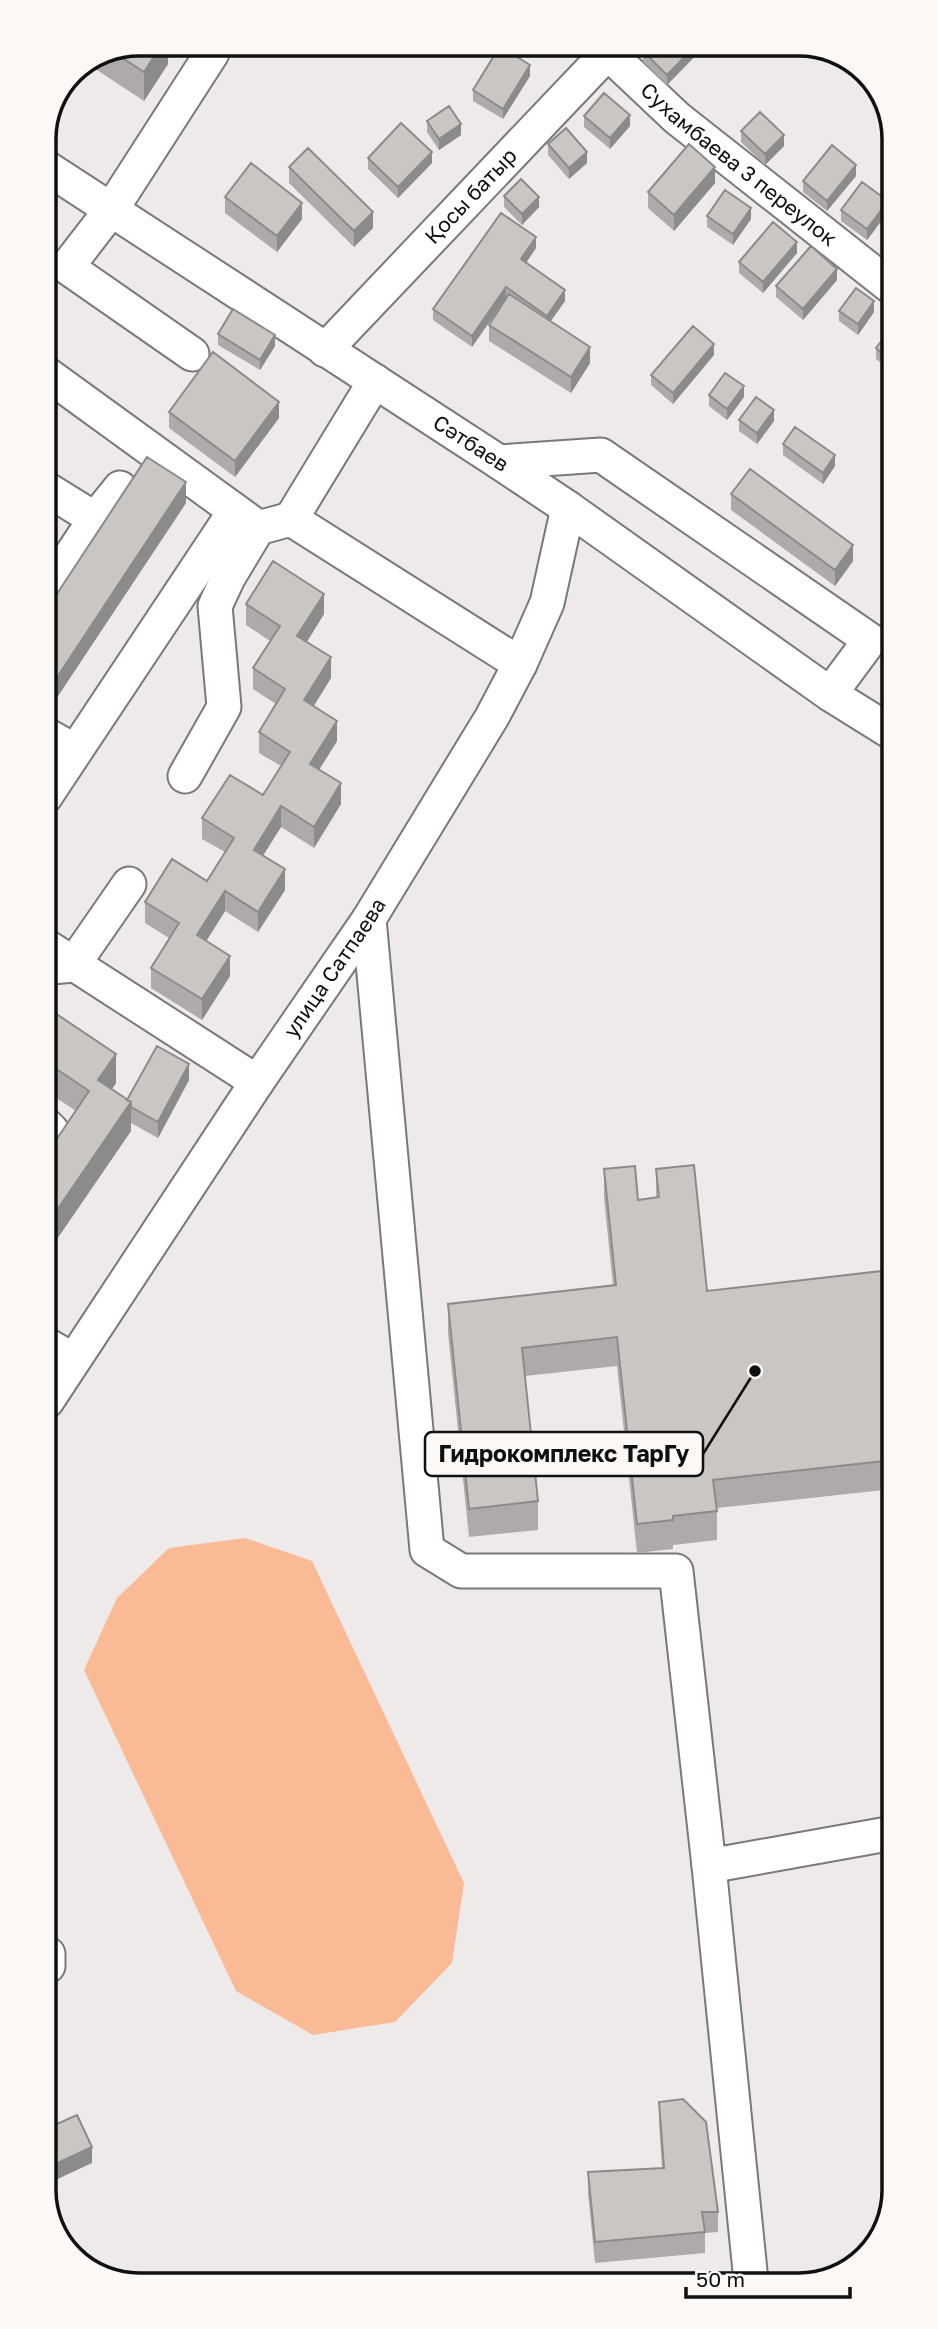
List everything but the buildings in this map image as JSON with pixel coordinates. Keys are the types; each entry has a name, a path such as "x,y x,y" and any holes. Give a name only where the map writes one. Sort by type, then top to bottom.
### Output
{"street":[{"path":"192,354 56,260 111,210 210,56"},
{"name":"Қосы батыр","path":"326,350 596,56"},
{"name":"Сухамбаева 3 переулок","path":"613,56 677,118 882,280"},
{"name":"Сәтбаев","path":"56,174 568,508 830,694 882,716"},
{"path":"56,381 247,520 291,519 520,664"},
{"path":"291,519 375,381"},
{"path":"499,462 601,455 870,640 830,694"},
{"path":"56,578 95,519 120,488"},
{"path":"56,495 95,519"},
{"name":"улица Сатпаева","path":"60,1352 257,1082 369,919 492,717 520,664 547,603 568,508"},
{"path":"56,781 75,751 247,520"},
{"path":"185,776 224,707 215,606 228,579 247,520"},
{"path":"56,740 75,751"},
{"path":"129,884 60,966 257,1082"},
{"path":"369,919 428,1550 461,1571 676,1571 750,2273"},
{"path":"709,1866 882,1835"}],"shaded area":[{"path":"245,1538 312,1561 464,1883 452,1963 395,2022 313,2035 236,1991 84,1670 117,1598 169,1548"}],"place":[{"name":"Гидрокомплекс ТарГу","path":"755,1371"}]}
